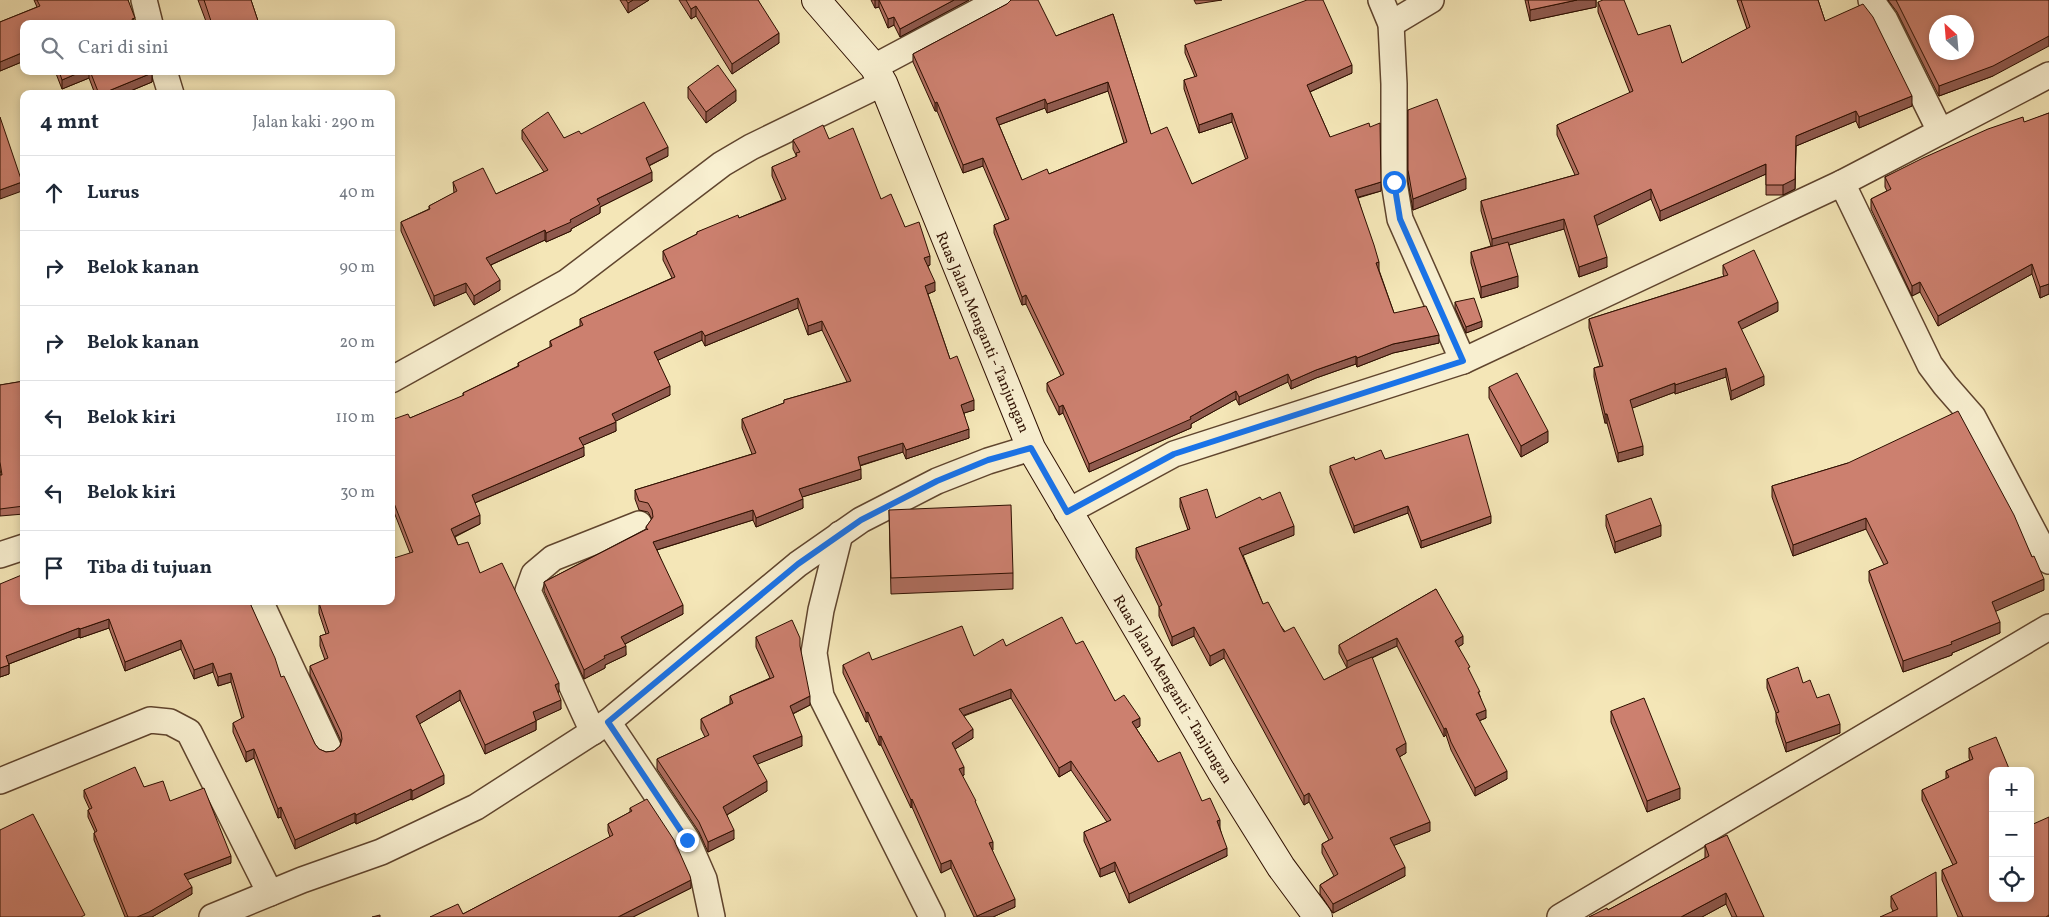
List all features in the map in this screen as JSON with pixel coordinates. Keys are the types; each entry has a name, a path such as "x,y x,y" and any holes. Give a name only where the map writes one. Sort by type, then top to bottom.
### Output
{"main road":[{"name":"Ruas Jalan Menganti - Tanjungan","path":"816,0 878,75 1031,448 1221,771 1281,866 1318,917"}],"street":[{"path":"144,0 149,20"},
{"path":"395,378 567,282 722,164 878,75 1000,0"},
{"path":"1381,0 1391,24 1394,182 1400,219 1463,361"},
{"path":"1391,24 1431,0"},
{"path":"1871,0 1885,20 1940,132"},
{"path":"165,75 169,90"},
{"path":"1067,512 1174,454 1463,361 1842,183 2049,75"},
{"path":"1842,183 1930,365 1945,386 1973,416 2049,561"},
{"path":"212,917 270,893 381,852 476,808 600,727 798,564 861,520 937,481 988,460 1031,448"},
{"path":"639,524 553,558 534,574 528,591 600,727 687,840 704,879 712,917"},
{"path":"840,534 820,610 814,653 821,696 932,917"},
{"path":"0,555 20,548"},
{"path":"267,605 328,747"},
{"path":"1560,917 2049,627"},
{"path":"0,781 150,720 170,722 189,732 270,893"}],"building":[{"path":"37,0 128,0 135,18 132,20 20,20 20,54 0,62 0,22 40,6"},
{"path":"204,0 251,0 258,20 211,20"},
{"path":"686,0 758,0 779,33 732,64 696,6 691,9"},
{"path":"879,0 954,0 900,29 894,17 888,19"},
{"path":"1011,0 1038,0 1056,36 1113,14 1151,134 1167,127 1192,184 1248,158 1232,113 1199,125 1184,80 1197,76 1185,45 1307,0 1323,0 1352,65 1307,85 1330,137 1369,123 1370,127 1380,123 1381,182 1355,190 1379,262 1376,263 1394,313 1426,306 1439,335 1393,344 1357,358 1356,356 1316,370 1291,381 1288,374 1239,397 1236,391 1190,417 1191,419 1089,464 1063,405 1059,407 1047,383 1064,374 1026,295 1022,297 994,225 1009,219 983,158 963,165 937,102 935,103 913,54 1007,4","holes":["1108,82 1127,142 1049,174 1047,169 1022,180 996,118 1045,99 1047,104"]},
{"path":"1528,0 1577,0 1530,10"},
{"path":"1603,0 1624,0 1638,35 1670,25 1682,63 1750,27 1741,0 1818,0 1825,21 1863,4 1873,17 1912,96 1859,117 1856,111 1796,136 1795,179 1783,185 1766,185 1766,164 1660,211 1651,189 1594,216 1607,257 1579,267 1564,219 1492,239 1481,201 1579,174 1557,125 1633,91 1598,2"},
{"path":"1896,0 2049,0 2049,36 1993,66 1939,86"},
{"path":"718,65 736,90 706,112 688,87"},
{"path":"60,75 74,75 62,80"},
{"path":"92,75 147,75 111,90 97,90"},
{"path":"1437,99 1466,178 1413,199 1408,170 1408,110"},
{"path":"644,102 668,147 646,158 652,172 597,199 600,204 570,220 571,222 546,233 545,230 486,258 500,280 474,296 466,283 434,296 401,222 430,209 429,206 457,191 453,182 483,168 496,194 548,170 522,130 548,112 564,138 579,131 581,134"},
{"path":"2049,113 2049,284 2040,287 2032,264 1938,316 1920,282 1912,286 1871,199 1891,189 1885,177 1923,158 1988,129 2023,117 2024,122"},
{"path":"0,117 20,176 20,183 0,190"},
{"path":"823,125 829,139 853,128 881,199 891,194 905,227 919,222 930,256 924,258 935,282 925,286 950,359 957,356 974,400 961,405 969,429 906,450 903,443 858,457 861,469 799,489 803,499 756,518 753,510 653,542 683,605 621,637 626,646 604,656 605,658 584,670 544,582 648,530 646,527 653,517 652,510 648,503 639,501 635,490 756,453 742,419 784,403 784,400 851,381 822,321 808,326 798,298 705,336 702,331 654,352 670,386 612,414 616,422 579,438 584,447 472,495 480,515 451,529 458,545 468,542 480,573 502,563 559,683 555,685 561,700 533,712 536,721 485,745 460,690 416,716 444,775 412,791 411,789 356,815 355,813 295,840 281,807 278,809 254,749 246,752 233,723 244,717 231,673 218,677 213,663 194,670 181,640 125,662 109,619 79,628 6,656 9,665 0,668 0,584 20,576 20,605 251,605 275,658 281,677 284,676 315,744 319,749 326,752 334,751 340,746 341,732 310,666 328,658 320,636 329,633 320,605 395,605 395,558 413,552 395,506 395,419 408,414 410,418 464,395 463,393 519,366 518,363 552,346 550,341 583,325 580,319 675,277 663,251 697,234 697,232 738,215 739,218 786,199 772,167 797,156 796,153 800,152 793,140"},
{"path":"1508,242 1518,276 1481,287 1471,252"},
{"path":"1754,250 1778,302 1738,322 1764,376 1731,391 1726,368 1675,385 1675,383 1630,400 1643,446 1618,453 1607,414 1605,414 1594,368 1603,366 1589,319 1728,275 1723,265"},
{"path":"1474,298 1482,321 1466,327 1455,302"},
{"path":"1517,373 1548,431 1521,446 1489,387"},
{"path":"20,382 20,506 0,509 0,475 2,475 0,462 0,385"},
{"path":"1958,411 2014,515 2032,557 2034,556 2044,579 1992,602 2000,622 1951,642 1952,644 1903,661 1869,571 1888,563 1866,518 1793,545 1772,486 1848,463"},
{"path":"1468,434 1491,516 1421,541 1408,506 1354,526 1330,466 1354,457 1355,460 1381,450 1385,459"},
{"path":"1207,489 1216,518 1260,497 1262,500 1280,492 1294,526 1239,548 1263,604 1268,602 1284,632 1294,627 1324,680 1372,657 1406,743 1396,749 1430,822 1390,838 1405,867 1333,904 1320,885 1338,874 1322,844 1333,838 1309,793 1304,796 1224,649 1210,656 1194,627 1172,637 1159,607 1162,605 1136,548 1190,529 1180,498"},
{"path":"1651,498 1661,525 1615,542 1606,515"},
{"path":"1011,505 1013,573 891,578 889,510"},
{"path":"1436,589 1463,636 1455,641 1470,667 1468,668 1480,692 1478,692 1486,710 1476,714 1507,771 1475,788 1451,742 1446,728 1444,729 1397,638 1347,661 1339,645"},
{"path":"1062,617 1076,644 1083,641 1115,701 1124,695 1140,718 1132,722 1158,762 1180,752 1202,801 1210,798 1220,820 1217,821 1227,848 1129,894 1115,862 1100,869 1084,832 1111,820 1071,761 1059,768 1011,689 959,709 973,729 952,743 964,767 959,769 976,801 993,842 989,843 1015,899 977,916 951,860 941,864 881,736 879,737 868,712 866,713 843,665 869,652 872,660 962,626 974,656 1003,639 1006,646"},
{"path":"792,620 800,638 810,696 790,706 802,736 753,756 767,781 723,807 734,830 708,842 699,822 657,759 709,735 701,719 733,703 730,696 774,677 756,637"},
{"path":"1798,667 1803,683 1810,680 1817,698 1829,694 1840,724 1786,743 1776,713 1779,712 1767,679"},
{"path":"1644,698 1680,788 1647,801 1611,711"},
{"path":"1996,737 2008,767 1989,767 1989,902 2034,902 2034,824 2049,817 2049,915 2046,917 1963,917 1942,870 1957,863 1922,790 1949,777 1946,771 1973,759 1969,748"},
{"path":"135,767 144,787 163,781 170,801 204,788 231,856 184,874 192,887 149,912 137,917 128,917 94,833 97,831 88,810 92,808 84,790"},
{"path":"647,799 674,840 691,880 618,917 430,917 458,904 463,914 613,835 608,824 632,811 630,808"},
{"path":"33,814 85,915 81,917 0,917 0,830"},
{"path":"1727,835 1764,917 1737,917 1726,893 1681,917 1589,917 1607,908 1608,910 1709,856 1705,845"},
{"path":"1936,872 1937,917 1880,917 1898,909 1891,896"}],"route":[{"path":"687,840 608,722 798,564 861,520 937,481 988,460 1031,448 1067,512 1174,454 1463,361 1400,219 1394,182"}]}
